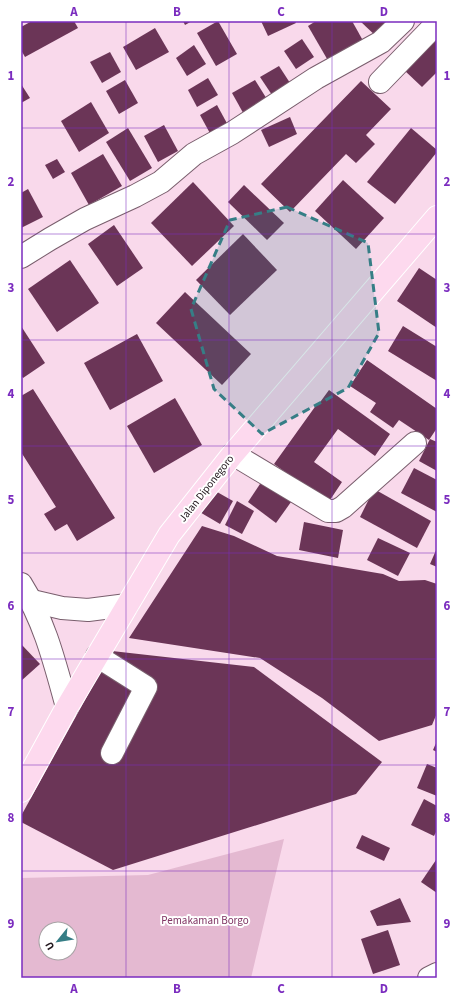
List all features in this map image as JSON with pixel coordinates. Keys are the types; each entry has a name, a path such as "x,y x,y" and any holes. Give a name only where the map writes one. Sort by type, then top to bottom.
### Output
{"main road":[{"name":"Jalan Diponegoro","path":"21,791 97,656 169,535 233,454 437,217"}],"street":[{"path":"21,257 85,220 161,182 194,154 232,132 316,78 382,42 403,21"},
{"path":"380,82 437,23"},
{"path":"233,454 328,510 336,510 343,507 415,443"},
{"path":"27,593 62,608 88,610 127,605"},
{"path":"27,593 47,637 68,707"},
{"path":"97,656 146,686 112,753"},
{"path":"429,978 437,974"}],"highlighted area":[{"path":"287,207 368,243 379,333 348,388 262,434 214,389 191,309 230,220"}],"green space":[{"name":"Pemakaman Borgo","path":"284,839 251,978 21,978 21,878 148,875"}],"building":[{"path":"32,21 74,21 78,28 25,57 21,50 21,27"},
{"path":"183,21 192,21 185,25"},
{"path":"218,21 237,54 216,66 197,33"},
{"path":"261,21 295,21 296,23 268,36"},
{"path":"316,21 352,21 366,46 330,64 308,26"},
{"path":"360,21 396,21 379,39"},
{"path":"155,28 169,52 136,70 123,47"},
{"path":"302,39 314,57 296,69 284,51"},
{"path":"437,39 437,72 422,87 404,70"},
{"path":"194,45 206,64 187,76 176,58"},
{"path":"110,52 121,72 102,83 90,62"},
{"path":"279,66 292,86 274,98 260,77"},
{"path":"208,78 218,95 197,107 188,90"},
{"path":"125,80 138,103 119,114 106,91"},
{"path":"255,80 270,104 246,118 232,93"},
{"path":"361,81 391,109 366,135 375,144 356,163 346,154 290,212 261,184"},
{"path":"21,84 30,98 21,103"},
{"path":"91,102 109,133 79,152 61,121"},
{"path":"217,105 229,127 212,137 200,115"},
{"path":"290,117 297,134 269,147 261,130"},
{"path":"164,125 178,151 158,162 144,136"},
{"path":"128,128 152,168 130,181 106,142"},
{"path":"411,128 437,150 437,152 395,204 367,182"},
{"path":"103,154 122,186 89,205 71,173"},
{"path":"57,159 65,172 53,179 45,165"},
{"path":"343,180 384,218 356,249 315,211"},
{"path":"193,182 234,226 192,266 151,223"},
{"path":"244,185 284,223 267,240 228,202"},
{"path":"28,189 43,217 21,228 21,193"},
{"path":"114,225 143,268 117,286 88,244"},
{"path":"243,234 277,270 230,315 196,280"},
{"path":"70,260 99,303 57,332 28,289"},
{"path":"419,268 437,280 437,328 397,301"},
{"path":"185,292 251,354 222,385 156,323"},
{"path":"21,326 45,363 23,378 21,375"},
{"path":"403,326 437,347 437,381 388,351"},
{"path":"137,334 163,381 110,410 84,363"},
{"path":"367,360 437,409 437,428 429,440 399,420 393,428 370,412 376,403 350,386"},
{"path":"33,389 115,518 77,541 67,524 55,531 44,514 56,507 21,452 21,396"},
{"path":"329,390 390,434 375,456 338,429 314,462 342,482 328,503 274,464 317,404 318,405"},
{"path":"175,398 202,445 154,473 127,426"},
{"path":"430,439 437,442 437,471 419,461"},
{"path":"414,468 437,480 437,512 401,493"},
{"path":"262,481 291,502 276,523 248,502"},
{"path":"210,488 233,501 220,524 198,511"},
{"path":"374,489 431,521 417,548 360,517"},
{"path":"237,501 254,511 242,534 225,525"},
{"path":"304,522 343,530 338,558 299,550"},
{"path":"202,526 234,536 277,556 383,574 399,581 425,580 437,584 437,713 432,725 379,741 322,698 260,658 129,638"},
{"path":"378,538 410,553 398,576 367,560"},
{"path":"437,548 437,567 430,564"},
{"path":"21,644 40,664 21,681"},
{"path":"112,651 254,667 382,762 356,794 113,870 21,822 21,816"},
{"path":"437,741 437,752 433,750"},
{"path":"427,764 437,768 437,796 417,788"},
{"path":"424,799 437,806 437,830 434,836 411,825"},
{"path":"362,835 390,848 384,861 356,848"},
{"path":"437,860 437,893 421,882"},
{"path":"400,898 411,922 377,926 370,911"},
{"path":"388,930 400,965 373,974 361,939"}]}
